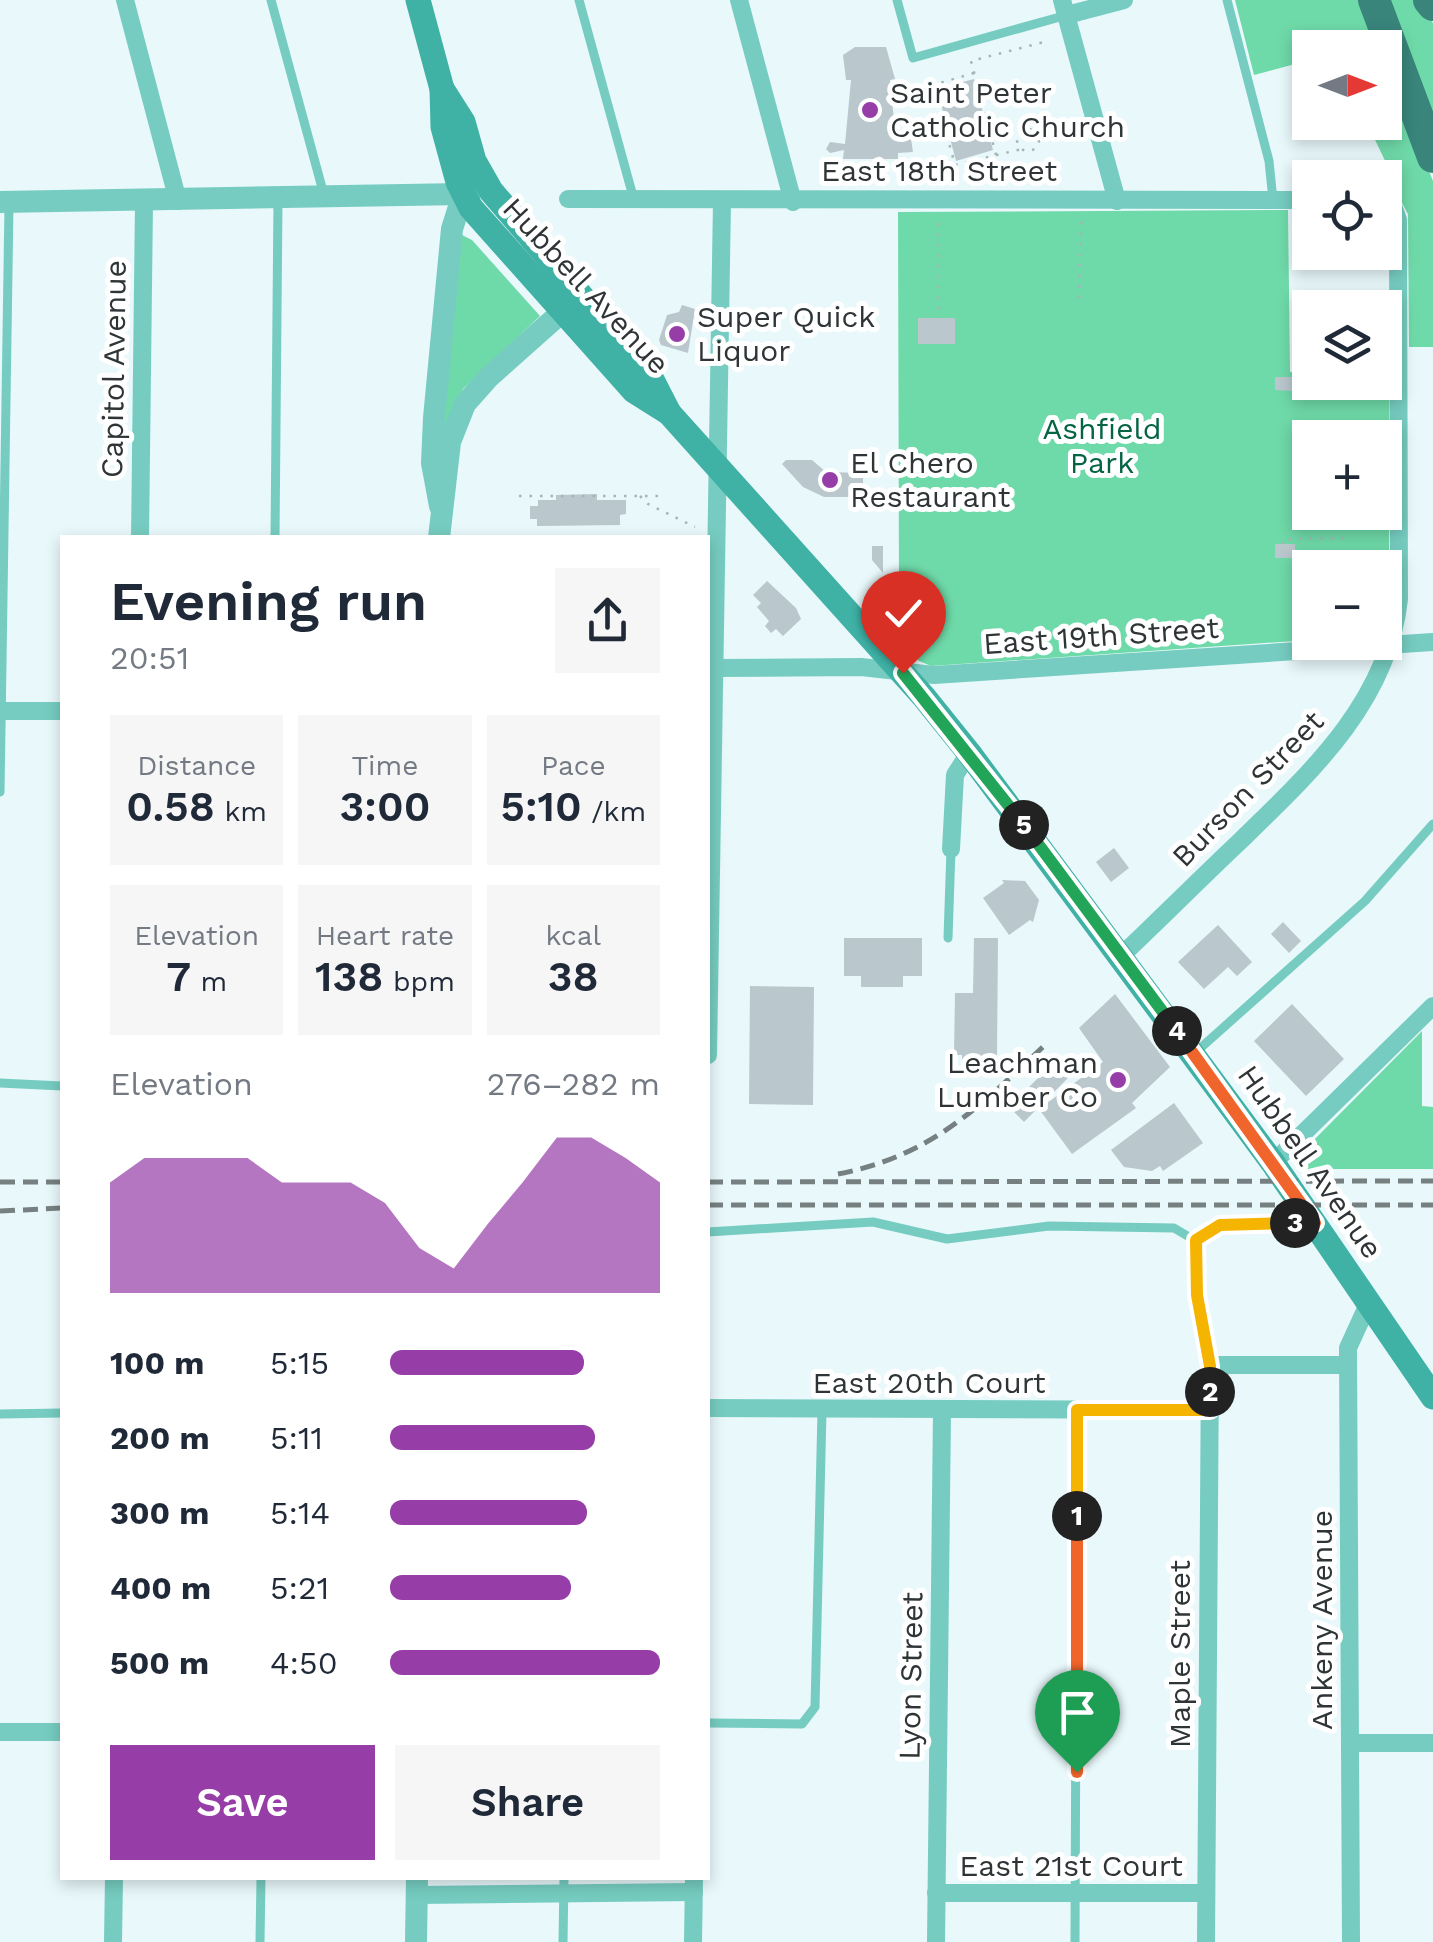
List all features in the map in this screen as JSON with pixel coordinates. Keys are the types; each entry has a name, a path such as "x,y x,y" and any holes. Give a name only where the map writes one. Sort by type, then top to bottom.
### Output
{"highway":[{"path":"1374,0 1433,157"}],"main road":[{"path":"418,0 442,89 463,122 474,188"},
{"name":"Hubbell Avenue","path":"474,188 570,281 650,376 670,414 970,753 1273,1163 1433,1397"},
{"name":"Hubbell Avenue","path":"474,188 479,220 634,391 670,414"}],"street":[{"path":"125,0 178,201"},
{"path":"739,0 792,202"},
{"path":"1117,201 1064,8 1124,0"},
{"path":"2,202 325,198 474,188"},
{"path":"440,506 432,462 452,229 474,188"},
{"name":"East 18th Street","path":"568,199 1292,200"},
{"path":"710,708 722,201"},
{"name":"Capitol Avenue","path":"140,535 144,202"},
{"path":"1398,270 1399,550"},
{"path":"439,535 450,442 464,404 562,312 570,294 570,281"},
{"name":"East 19th Street","path":"1402,644 1433,642"},
{"name":"East 19th Street","path":"713,668 862,667 934,675 1292,651"},
{"name":"Burson Street","path":"1121,956 1316,766 1365,700 1384,660"},
{"path":"1,711 60,710"},
{"path":"951,848 955,775 970,753"},
{"path":"1273,1163 1433,1006"},
{"name":"Ankeny Avenue","path":"1351,1942 1348,1348 1368,1302"},
{"path":"1210,1366 1348,1366"},
{"name":"Maple Street","path":"1206,1942 1210,1366"},
{"name":"East 20th Court","path":"710,1408 1210,1410"},
{"name":"Lyon Street","path":"936,1942 942,1410"},
{"path":"0,1732 60,1732"},
{"path":"1350,1743 1433,1743"},
{"path":"113,1942 114,1880"},
{"path":"416,1942 417,1886 694,1885 693,1942"},
{"name":"East 21st Court","path":"936,1894 1206,1893"}],"lane":[{"path":"271,0 325,198"},
{"path":"579,0 634,200"},
{"path":"897,0 913,58 1064,8"},
{"path":"1226,0 1270,162 1273,200"},
{"path":"274,535 278,199"},
{"path":"0,792 2,202"},
{"path":"1194,1054 1365,901 1433,824"},
{"path":"948,938 951,848"},
{"path":"0,1084 60,1086"},
{"path":"710,1232 873,1222 947,1239 1049,1226 1174,1228 1196,1240"},
{"path":"1196,1240 1220,1225 1315,1223"},
{"path":"1196,1240 1197,1295 1210,1366"},
{"path":"1076,1942 1077,1410"},
{"path":"710,1723 802,1724 815,1707 822,1411"},
{"path":"0,1414 60,1413"},
{"path":"260,1942 261,1880"},
{"path":"563,1942 564,1886"}],"path":[{"path":"996,155 970,60 1044,42"},
{"path":"974,73 933,84 956,165 1035,148 1039,138 1036,132 1026,129 1020,133 1018,143 1022,149"},
{"path":"976,160 981,179"},
{"path":"820,188 847,164 912,163"},
{"path":"1078,298 1081,222"},
{"path":"938,223 939,318"},
{"path":"519,496 664,496"},
{"path":"640,496 648,504 695,526"},
{"path":"1283,544 1283,539 1348,538"}],"green space":[{"path":"1235,0 1363,0 1374,30 1292,30 1292,65 1254,75"},
{"path":"1385,0 1415,0 1433,23 1433,123 1402,44 1402,30 1397,30"},
{"path":"1402,104 1433,181 1433,347 1409,347 1408,214 1402,203 1402,160 1385,160 1375,140 1402,140"},
{"name":"Ashfield Park","path":"1288,210 1292,400 1389,400 1389,420 1292,420 1292,530 1389,530 1389,550 1292,550 1292,641 931,666 919,661 876,612 899,593 898,212"},
{"path":"462,235 472,240 540,316 463,389 445,428 441,416"},
{"path":"1422,1031 1422,1106 1433,1107 1433,1169 1299,1169 1303,1151"}],"building":[{"name":"Saint Peter Catholic Church","path":"855,47 886,47 895,79 890,80 896,140 911,139 913,152 898,153 898,159 843,159 844,150 830,153 826,149 830,142 845,144 851,80 846,80 843,55"},
{"path":"974,79 993,150 956,161 937,89"},
{"name":"Super Quick Liquor","path":"682,305 695,309 688,353 661,345 659,340 667,315 679,312"},
{"path":"918,318 955,318 955,344 918,344"},
{"path":"1275,377 1292,377 1292,391 1275,390"},
{"name":"El Chero Restaurant","path":"786,460 812,460 826,472 863,473 863,497 824,497 803,487 782,464"},
{"path":"597,494 597,500 626,500 626,514 620,515 620,525 537,526 537,519 530,519 530,506 538,506 538,500 556,500 556,495"},
{"path":"1275,544 1295,544 1292,558 1275,558"},
{"path":"872,546 883,546 883,573 872,560"},
{"path":"767,581 796,608 801,619 783,636 776,629 771,633 765,626 769,621 753,595"},
{"path":"1114,848 1129,868 1111,882 1096,862"},
{"path":"1002,880 1025,881 1039,900 1033,922 1030,920 1009,935 983,898 1004,883"},
{"path":"1283,922 1301,941 1289,953 1271,934"},
{"path":"1218,925 1252,962 1237,976 1228,967 1204,989 1178,962"},
{"path":"844,938 922,938 922,976 903,976 903,987 861,987 861,976 844,976"},
{"path":"974,938 998,938 997,1056 987,1056 987,1069 962,1068 962,1055 954,1055 955,993 973,993"},
{"path":"750,986 814,987 813,1105 749,1104"},
{"name":"Leachman Lumber Co","path":"1115,994 1170,1067 1132,1103 1136,1108 1072,1154 1039,1109 1103,1062 1079,1028"},
{"path":"1292,1004 1344,1059 1306,1096 1254,1041"},
{"path":"1060,1056 1075,1071 1024,1122 1009,1107"},
{"path":"1174,1103 1203,1143 1163,1171 1160,1166 1152,1171 1124,1167 1111,1150"}],"railway":[{"path":"838,1174 871,1166 928,1141 976,1108 1046,1044"},
{"path":"710,1182 1433,1181"},
{"path":"0,1182 60,1182"},
{"path":"710,1205 1433,1205"},
{"path":"0,1211 60,1208"}],"place":[{"name":"Saint Peter Catholic Church","path":"870,110"},
{"name":"Super Quick Liquor","path":"677,334"},
{"name":"El Chero Restaurant","path":"830,480"},
{"name":"Leachman Lumber Co","path":"1118,1080"}],"route":[{"path":"903,673 992,783 1315,1223 1220,1225 1196,1240 1197,1295 1210,1366 1210,1410 1077,1410 1077,1772"}]}
